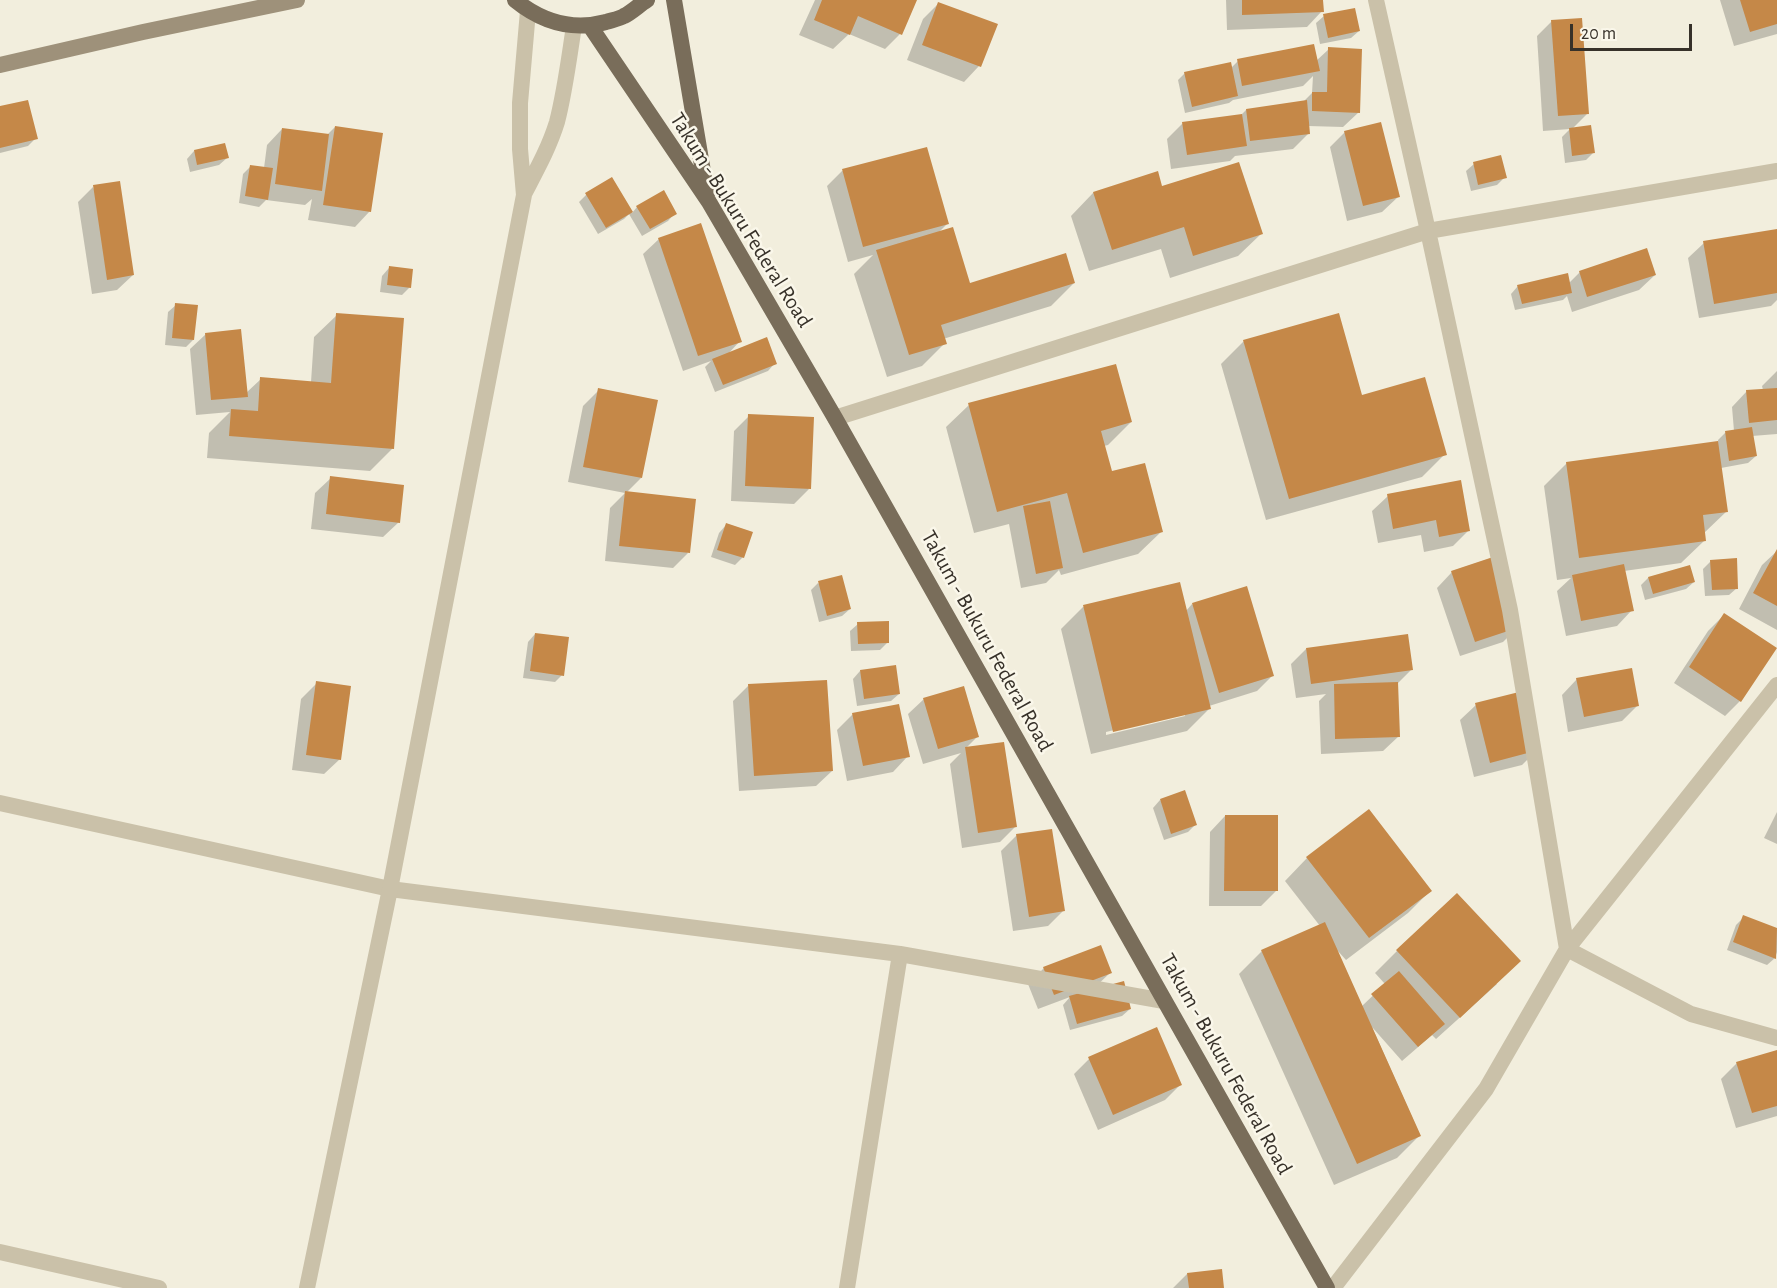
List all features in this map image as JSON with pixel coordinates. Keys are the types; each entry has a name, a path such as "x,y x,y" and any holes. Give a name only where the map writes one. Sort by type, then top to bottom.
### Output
{"main road":[{"path":"0,64 297,0"},
{"path":"521,5 550,21 582,26 623,17 647,0"},
{"path":"674,0 709,202"},
{"name":"Takum - Bukuru Federal Road","path":"582,26 709,202 835,418 1327,1288"}],"street":[{"path":"1376,0 1510,610 1567,949"},
{"path":"307,1288 390,888 524,195 520,149 521,5"},
{"path":"524,195 546,152 556,123 582,26"},
{"path":"835,418 1428,231 1777,171"},
{"path":"1333,1288 1486,1089 1567,949 1777,685"},
{"path":"0,803 390,888 900,954 1164,1001"},
{"path":"1567,949 1691,1014 1777,1038"},
{"path":"847,1288 900,954"},
{"path":"0,1252 159,1288"}],"building":[{"path":"822,0 917,0 902,35 858,16 850,35 814,20"},
{"path":"1242,0 1323,0 1324,12 1242,15"},
{"path":"1740,0 1777,0 1777,24 1750,32"},
{"path":"938,2 998,24 981,67 922,45"},
{"path":"1355,8 1360,31 1328,38 1323,14"},
{"path":"1582,18 1589,114 1558,116 1551,20"},
{"path":"1314,44 1320,71 1242,86 1237,59"},
{"path":"1328,47 1362,49 1360,113 1312,111 1312,92 1327,92"},
{"path":"1231,62 1238,96 1192,107 1184,72"},
{"path":"28,100 38,139 0,148 0,106"},
{"path":"1307,100 1310,134 1250,141 1246,109"},
{"path":"1242,114 1247,146 1187,155 1182,122"},
{"path":"1381,122 1400,197 1363,206 1344,131"},
{"path":"1591,125 1595,153 1572,156 1569,128"},
{"path":"335,126 383,133 371,212 323,205"},
{"path":"282,128 329,134 322,191 275,184"},
{"path":"225,143 229,158 197,165 194,150"},
{"path":"927,147 949,224 863,247 842,169"},
{"path":"1501,155 1507,178 1478,185 1473,162"},
{"path":"1239,162 1263,234 1193,256 1184,227 1112,250 1093,192 1158,171 1162,186"},
{"path":"250,165 273,168 268,200 245,196"},
{"path":"612,177 633,212 606,228 585,193"},
{"path":"120,181 134,275 107,280 93,185"},
{"path":"664,190 677,214 650,229 636,206"},
{"path":"701,223 742,342 698,356 658,238"},
{"path":"953,227 970,283 1066,253 1075,283 941,325 947,344 909,355 876,250"},
{"path":"1777,229 1777,293 1714,304 1703,241"},
{"path":"1647,248 1656,275 1587,297 1579,271"},
{"path":"389,266 413,269 411,288 387,285"},
{"path":"1568,273 1572,293 1522,304 1517,285"},
{"path":"175,303 198,305 194,340 172,338"},
{"path":"336,313 404,318 394,449 229,436 231,409 258,411 260,377 331,383"},
{"path":"1339,313 1362,395 1425,377 1447,455 1289,499 1243,340"},
{"path":"241,329 248,397 211,400 205,333"},
{"path":"767,337 777,364 723,385 712,359"},
{"path":"1116,364 1132,422 1101,431 1112,471 1145,463 1163,532 1083,553 1067,493 997,512 968,403"},
{"path":"598,388 658,400 642,478 583,467"},
{"path":"1777,388 1777,420 1749,423 1746,390"},
{"path":"748,414 814,417 811,489 745,486"},
{"path":"1752,427 1757,456 1729,461 1725,431"},
{"path":"1718,441 1728,512 1703,515 1706,541 1579,558 1566,462"},
{"path":"330,476 404,485 400,523 326,514"},
{"path":"1461,480 1470,531 1439,537 1436,520 1393,529 1387,494"},
{"path":"625,491 696,499 690,553 619,546"},
{"path":"1050,501 1063,568 1036,574 1023,506"},
{"path":"726,523 753,532 744,558 717,550"},
{"path":"1777,549 1777,606 1753,593"},
{"path":"1496,556 1520,627 1475,642 1451,571"},
{"path":"1737,558 1738,589 1712,590 1710,560"},
{"path":"1624,564 1634,611 1581,621 1572,575"},
{"path":"1690,565 1695,582 1653,594 1648,577"},
{"path":"842,575 851,609 827,616 818,581"},
{"path":"1180,582 1211,709 1113,732 1083,605"},
{"path":"1247,586 1274,676 1219,693 1192,603"},
{"path":"1724,613 1777,648 1741,702 1689,667"},
{"path":"889,621 889,643 858,644 857,622"},
{"path":"535,633 569,637 564,676 530,671"},
{"path":"1408,634 1413,670 1311,684 1306,648"},
{"path":"896,665 900,694 864,699 860,670"},
{"path":"1632,668 1639,706 1584,717 1576,678"},
{"path":"827,680 833,771 754,776 748,684"},
{"path":"316,681 351,686 341,760 306,755"},
{"path":"1398,682 1400,737 1335,739 1334,684"},
{"path":"964,686 979,737 938,749 923,698"},
{"path":"1523,691 1539,750 1490,763 1475,703"},
{"path":"899,704 910,757 863,766 852,713"},
{"path":"1004,742 1017,827 978,833 965,747"},
{"path":"1185,790 1197,825 1171,834 1160,799"},
{"path":"1369,809 1432,891 1369,938 1306,857"},
{"path":"1225,815 1278,815 1278,891 1224,891"},
{"path":"1052,829 1065,911 1029,917 1016,834"},
{"path":"1457,893 1521,961 1460,1018 1396,950"},
{"path":"1743,915 1777,928 1776,959 1733,942"},
{"path":"1325,922 1421,1136 1357,1164 1261,950"},
{"path":"1101,945 1112,973 1054,995 1043,967"},
{"path":"1399,971 1445,1024 1418,1047 1371,994"},
{"path":"1124,981 1131,1009 1077,1024 1069,996"},
{"path":"1157,1027 1182,1085 1113,1115 1088,1057"},
{"path":"1777,1050 1777,1106 1752,1113 1736,1062"},
{"path":"1222,1269 1224,1288 1189,1288 1187,1273"}]}
